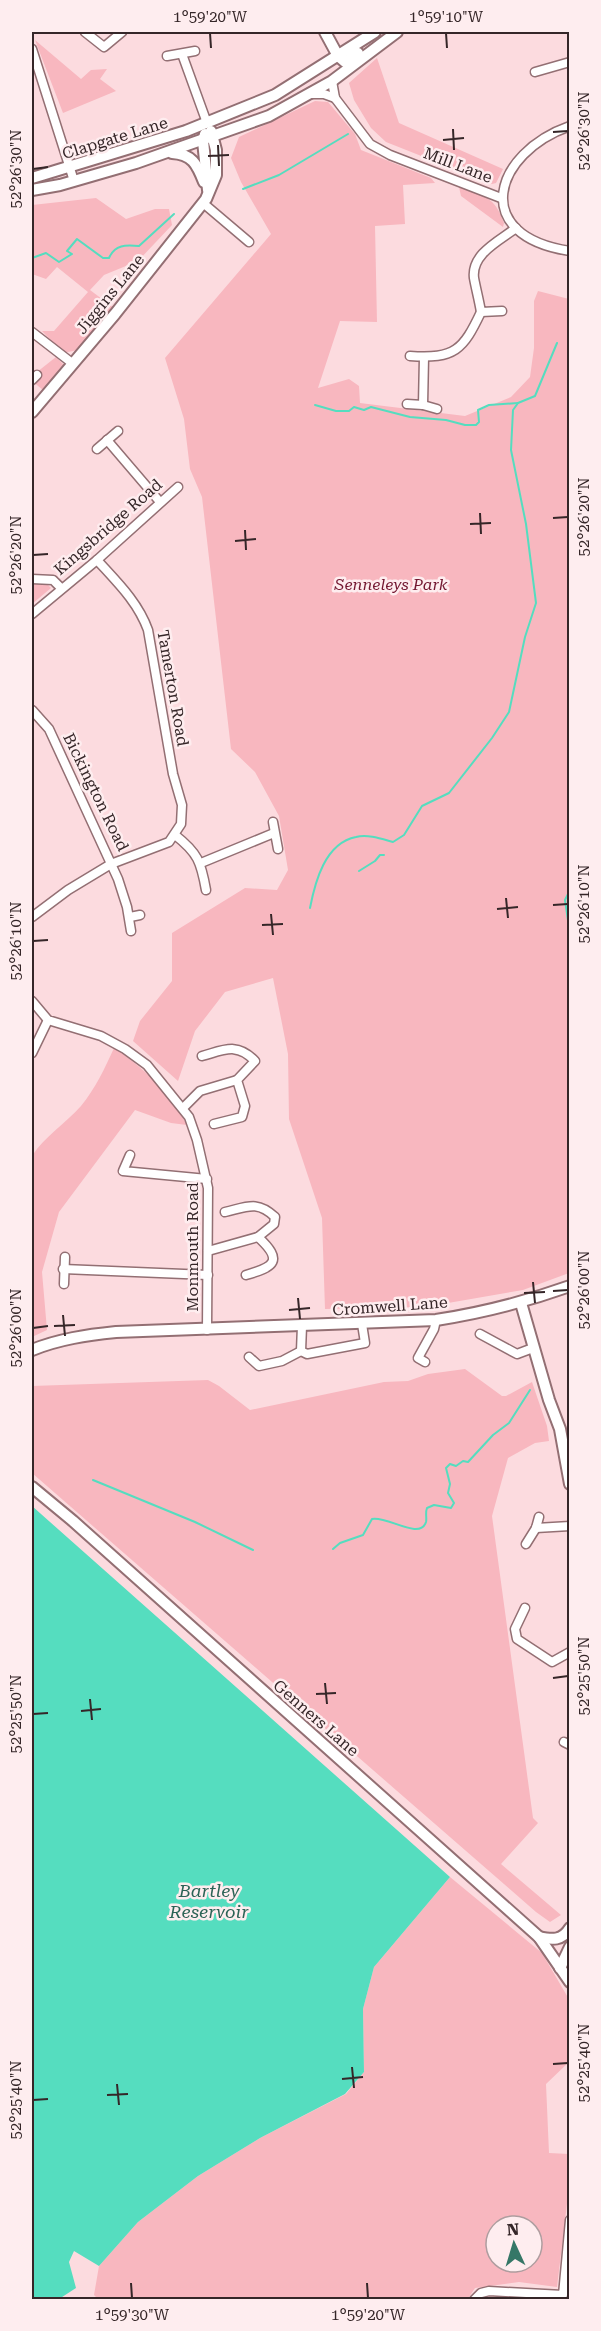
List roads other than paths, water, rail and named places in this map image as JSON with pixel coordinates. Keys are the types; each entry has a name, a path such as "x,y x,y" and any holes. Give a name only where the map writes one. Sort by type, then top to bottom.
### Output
{"street":[{"path":"85,32 104,46 122,32"},
{"path":"326,32 338,56 345,62 395,32"},
{"name":"Clapgate Lane","path":"32,178 68,169 207,123 275,95 375,32"},
{"name":"Clapgate Lane","path":"32,190 74,181 208,139 269,117 332,81 395,32"},
{"path":"32,49 34,64 74,181"},
{"path":"167,56 195,51"},
{"path":"182,54 207,123 206,198"},
{"path":"535,72 570,62"},
{"name":"Mill Lane","path":"332,81 335,98 370,144 390,155 501,198 507,219 525,236 550,248 570,251"},
{"path":"310,94 324,94 335,98"},
{"path":"501,198 510,173 528,150 549,135 570,126"},
{"path":"167,152 182,153 197,164 206,198 249,242"},
{"name":"Jiggins Lane","path":"32,412 115,314 206,198"},
{"path":"410,356 424,357 451,352 463,345 481,312 474,278 478,258 516,228"},
{"path":"481,312 502,311"},
{"path":"32,332 72,363"},
{"path":"423,405 424,357"},
{"path":"407,404 437,409"},
{"path":"97,448 118,430"},
{"path":"107,440 160,502"},
{"name":"Kingsbridge Road","path":"32,614 97,560 178,487"},
{"name":"Tamerton Road","path":"97,560 130,596 142,614 148,630 173,774 182,805 181,824 175,835"},
{"path":"32,579 54,580 62,588"},
{"name":"Bickington Road","path":"32,710 49,729 111,864 169,842 175,835"},
{"path":"273,822 278,849"},
{"path":"201,863 274,833"},
{"path":"175,835 185,843 201,863 206,890"},
{"path":"32,917 68,890 111,864 118,879 131,931"},
{"path":"129,916 140,915"},
{"path":"32,1001 48,1020 32,1053"},
{"name":"Monmouth Road","path":"48,1020 101,1036 124,1048 147,1065 189,1117 207,1179 207,1330"},
{"path":"183,1107 200,1091 237,1080 255,1061 240,1049 228,1049 202,1056"},
{"path":"214,1124 242,1117 245,1106 237,1080"},
{"path":"130,1155 123,1171 207,1179"},
{"path":"208,1251 258,1237 274,1224 275,1217 265,1207 254,1205 225,1212"},
{"path":"246,1275 268,1268 273,1264 274,1256 271,1248 258,1237"},
{"path":"64,1257 64,1284"},
{"path":"63,1269 208,1275"},
{"name":"Cromwell Lane","path":"32,1350 48,1343 88,1334 436,1320 479,1314 521,1303 570,1286"},
{"path":"521,1303 533,1348 560,1429 570,1484"},
{"path":"425,1362 418,1358 434,1329 436,1320"},
{"path":"301,1351 307,1354 323,1352 365,1343 362,1324"},
{"path":"301,1351 302,1326"},
{"path":"480,1334 517,1354 533,1348"},
{"path":"249,1357 260,1366 282,1361 301,1351"},
{"name":"Genners Lane","path":"32,1487 539,1937 570,1982"},
{"path":"526,1544 536,1528 539,1517"},
{"path":"536,1528 570,1526"},
{"path":"525,1608 515,1629 517,1639 552,1662 570,1652"},
{"path":"539,1937 558,1939 570,1928"},
{"path":"560,1968 570,1947"},
{"path":"474,2300 481,2293 489,2290 563,2293 570,2220"}],"water":[{"name":"Bartley Reservoir","path":"32,1506 450,1877 374,1967 363,2009 364,2072 345,2094 260,2138 198,2176 138,2222 99,2266 74,2251 69,2262 76,2288 59,2299 32,2299"}],"waterway":[{"path":"243,189 279,175 348,134"},
{"path":"32,258 46,253 59,262 72,254 67,251 77,239 103,258 109,258 111,253 118,248 139,246 174,214"},
{"path":"310,908 323,865 336,847 345,841 361,836 393,842 404,835 422,806 449,793 492,738 509,712 525,637 536,603 526,524 511,450 513,410 518,403 535,396 557,343"},
{"path":"315,405 336,411 349,411 354,407 364,410 371,407 410,417 476,425 479,422 478,410 489,405 518,403"},
{"path":"359,871 380,855 384,855"},
{"path":"570,878 565,900 570,934"},
{"path":"333,1549 340,1543 363,1535 372,1519 386,1520 417,1529 423,1527 426,1522 427,1508 434,1505 451,1508 454,1503 448,1493 450,1484 446,1468 450,1464 456,1466 463,1461 468,1462 493,1435 509,1423 530,1390"},
{"path":"93,1480 195,1522 253,1550"}],"park label":[{"name":"Senneleys Park","path":"391,584"}]}
